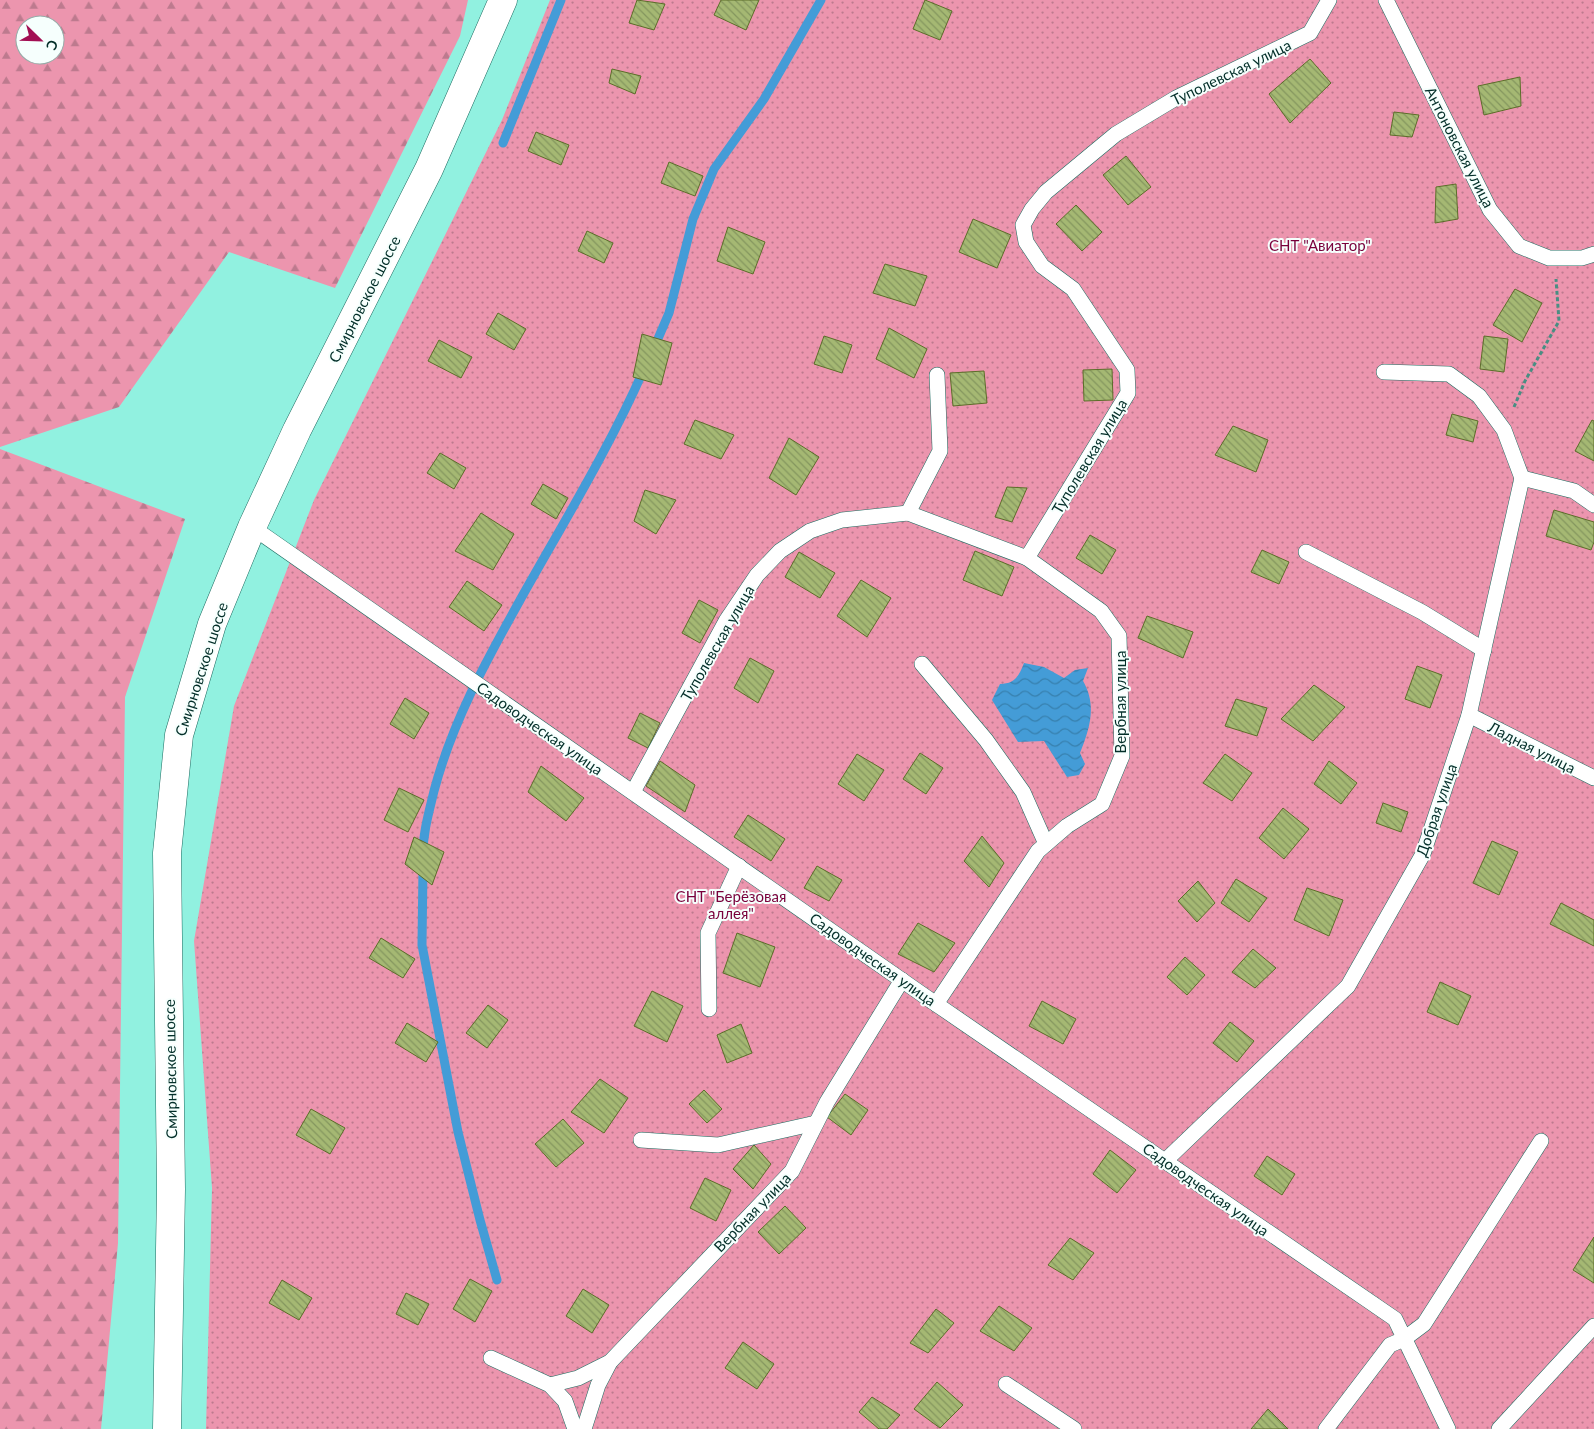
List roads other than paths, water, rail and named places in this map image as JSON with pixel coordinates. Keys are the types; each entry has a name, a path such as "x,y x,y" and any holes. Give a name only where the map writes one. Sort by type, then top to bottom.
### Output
{"main road":[{"name":"Смирновское шоссе","path":"167,1429 171,1189 168,844 178,735 212,624 252,527 297,430 430,169 503,0"}],"lane":[{"name":"Туполевская улица","path":"633,792 726,621 756,575 774,557 810,531 842,520 908,513 1026,558 1128,394 1127,370 1073,289 1042,266 1026,242 1023,226 1032,209 1046,192 1116,134 1176,98 1310,33 1329,0"},
{"name":"Антоновская улица","path":"1386,0 1490,210 1519,246 1549,258 1582,258 1594,254"},
{"path":"1384,372 1449,374 1479,396 1504,430 1522,478 1574,491 1594,505"},
{"path":"908,513 940,451 937,375"},
{"name":"Добрая улица","path":"1166,1161 1348,986 1423,854 1469,715 1522,478"},
{"name":"Садоводческая улица","path":"252,527 936,1004 1395,1319 1448,1429"},
{"path":"1306,552 1422,612 1484,650"},
{"name":"Вербная улица","path":"936,1004 1038,851 1067,826 1102,804 1122,756 1119,636 1102,611 1026,558"},
{"path":"922,664 986,740 1023,792 1046,844"},
{"name":"Ладная улица","path":"1469,715 1594,778"},
{"path":"709,1009 708,933 739,866"},
{"name":"Вербная улица","path":"584,1429 598,1385 610,1362 792,1171 827,1102 902,980"},
{"path":"641,1140 718,1145 816,1123"},
{"path":"1326,1429 1390,1344 1404,1339 1424,1324 1541,1141"},
{"path":"1499,1429 1594,1326"},
{"path":"491,1358 550,1386 565,1401 575,1429"},
{"path":"550,1386 578,1378 610,1362"},
{"path":"1006,1384 1074,1429"}],"water":[{"path":"1024,663 1044,667 1064,678 1075,670 1088,668 1083,681 1090,699 1091,708 1087,735 1080,753 1085,764 1079,775 1067,777 1044,741 1018,742 992,700 1000,684 1013,681"}],"waterway":[{"path":"503,143 561,0"},
{"path":"654,348 669,313 693,219 714,169 764,99 821,0"},
{"path":"423,854 427,822 441,766 470,694 506,625 600,458 644,369"},
{"path":"423,867 422,945 458,1132 497,1280"}],"park label":[{"name":"СНТ \"Авиатор\"","path":"1320,245"},
{"name":"СНТ \"Берёзовая аллея\"","path":"731,904"}]}
